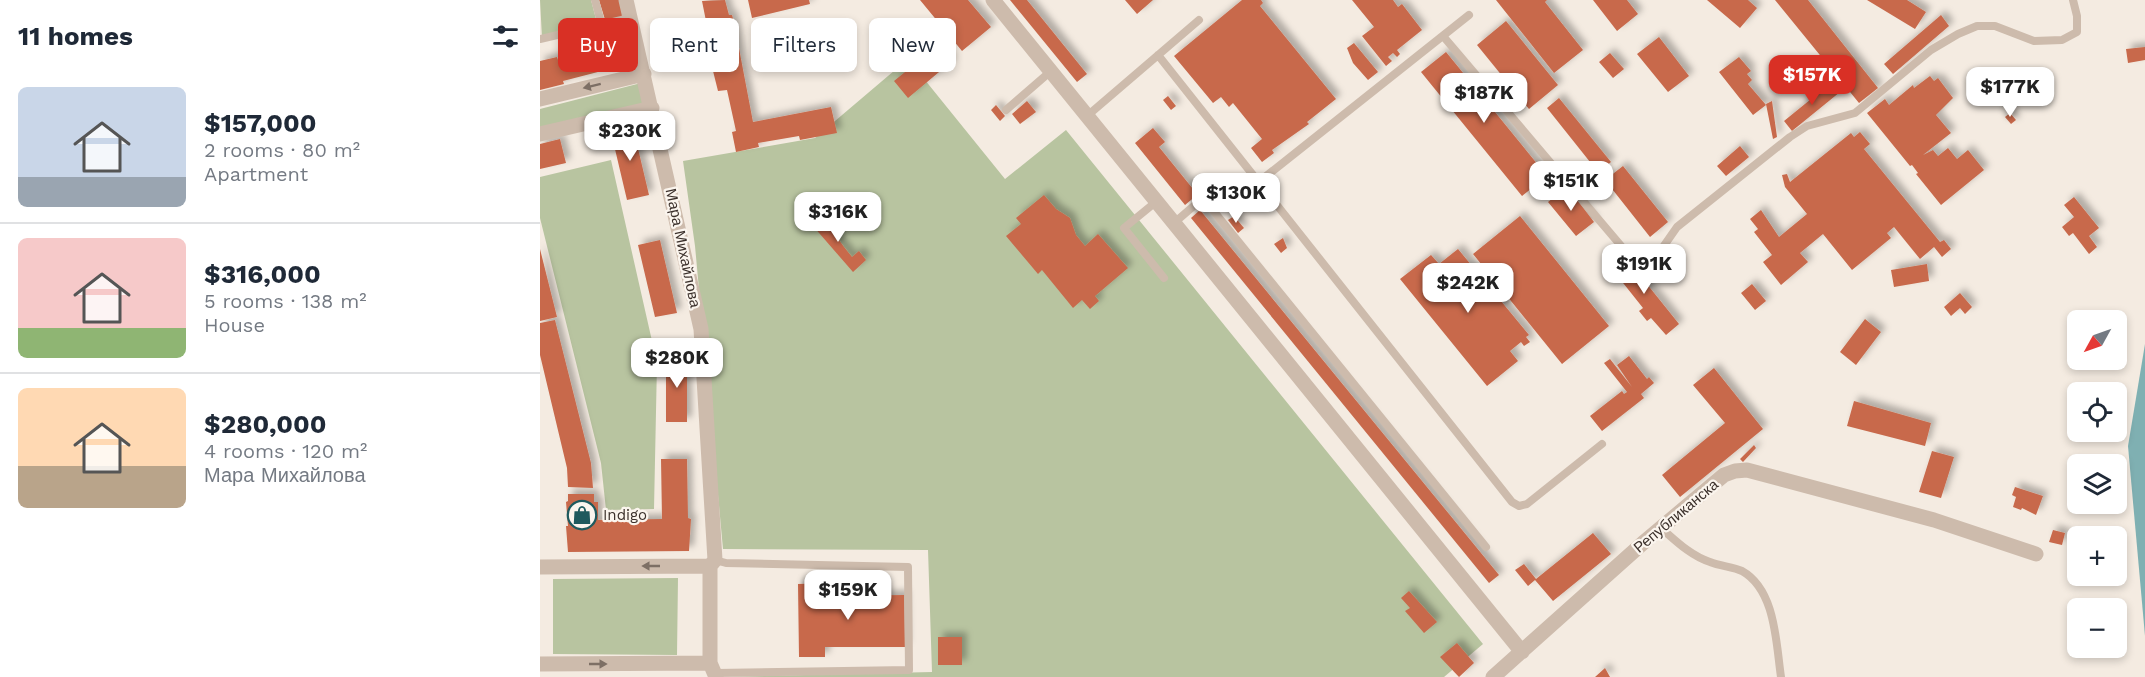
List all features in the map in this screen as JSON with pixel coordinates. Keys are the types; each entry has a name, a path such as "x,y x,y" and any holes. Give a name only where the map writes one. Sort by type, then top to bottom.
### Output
{"street":[{"name":"Мара Михайлова","path":"626,0 630,18"},
{"path":"993,0 1522,651"},
{"name":"Мара Михайлова","path":"638,50 701,329 712,563 714,671"},
{"path":"540,99 644,74"},
{"path":"540,134 652,108"},
{"name":"Републиканска","path":"1493,677 1724,475 1747,470 1934,520 2036,554"},
{"path":"540,567 712,563"},
{"path":"540,664 714,671"}],"lane":[{"path":"595,0 600,18"},
{"path":"1443,36 1628,254 1639,262 1648,264 1654,260 1677,227 1807,126 1855,113 1931,50 1977,26 1995,26 2034,41 2062,40 2077,32 2073,0"},
{"path":"1260,181 1469,15"},
{"path":"1087,116 1199,20"},
{"path":"540,39 558,35"},
{"path":"1158,55 1512,502 1519,506 1527,504 1602,444"},
{"path":"1006,110 1051,71"},
{"path":"1174,223 1203,198 1486,547"},
{"path":"1157,201 1124,228 1164,278"},
{"path":"1661,528 1686,550 1708,561 1742,572 1755,583 1767,603 1781,677"},
{"path":"712,563 908,567 910,629 909,670 714,671"}],"green space":[{"path":"540,0 591,0 596,18 558,18 558,34 542,38"},
{"path":"893,72 919,72 1005,179 1066,130 1483,644 1444,677 723,677 932,672 928,550 723,549 695,246 683,161 815,138"},
{"path":"641,83 646,103 540,130 540,109"},
{"path":"611,160 657,363 654,509 606,510 601,463 540,218 540,177"},
{"path":"678,578 677,655 553,654 553,579"}],"water":[{"path":"2145,344 2145,636 2128,446"}],"building":[{"path":"599,0 622,0 626,18 604,18"},
{"path":"725,0 729,15 732,15 733,18 705,18 702,1"},
{"path":"748,0 809,0 810,4 752,18"},
{"path":"920,0 968,0 991,27 962,51 956,44 956,18 935,18"},
{"path":"1010,0 1027,0 1087,74 1077,82"},
{"path":"1125,0 1153,0 1137,14"},
{"path":"1242,0 1261,0 1263,3 1260,6 1336,99 1307,122 1309,124 1272,150 1274,153 1262,162 1251,148 1262,139 1233,103 1229,107 1221,97 1213,103 1174,56"},
{"path":"1352,0 1393,0 1398,7 1402,4 1422,30 1397,50 1400,54 1397,57 1393,53 1388,57 1392,61 1386,66 1362,36 1374,27"},
{"path":"1496,0 1547,0 1545,2 1583,50 1554,73"},
{"path":"1593,0 1627,0 1638,14 1617,31"},
{"path":"1707,0 1748,0 1757,8 1740,28"},
{"path":"1775,0 1808,0 1878,88 1859,103"},
{"path":"1867,0 1907,0 1926,12 1915,29"},
{"path":"1941,15 1949,26 1893,74 1884,64"},
{"path":"1506,21 1558,85 1529,109 1477,45"},
{"path":"1659,37 1689,76 1668,92 1637,54"},
{"path":"1354,43 1378,72 1368,80 1353,63 1347,48"},
{"path":"2145,47 2145,60 2128,63 2126,49"},
{"path":"739,48 753,122 831,107 837,133 800,140 799,136 758,143 759,147 736,152 732,132 736,131 727,90 718,91 713,72 739,72"},
{"path":"1446,52 1547,176 1522,196 1421,72"},
{"path":"1610,53 1624,69 1613,78 1599,62"},
{"path":"557,57 558,72 598,72 540,90 540,61"},
{"path":"1739,57 1751,71 1747,74 1752,80 1748,84 1766,105 1753,115 1719,72"},
{"path":"905,72 939,72 908,98 894,81"},
{"path":"1930,76 1934,81 1938,78 1953,98 1936,115 1951,133 1923,155 1933,150 1938,156 1948,148 1957,159 1968,150 1984,170 1941,205 1916,174 1918,173 1912,165 1910,166 1867,113 1885,99 1889,105 1913,85 1914,88"},
{"path":"1832,82 1840,92 1792,131 1784,121"},
{"path":"1168,96 1176,106 1171,110 1163,100"},
{"path":"1559,98 1611,162 1598,172 1547,108"},
{"path":"1027,101 1036,112 1020,124 1012,114"},
{"path":"1772,101 1777,137 1773,139 1766,104"},
{"path":"996,105 1005,116 1000,121 991,110"},
{"path":"2010,113 2016,120 2011,124 2005,117"},
{"path":"632,123 649,195 627,200 610,128"},
{"path":"1153,128 1165,142 1159,147 1193,189 1199,185 1203,190 1185,205 1135,143"},
{"path":"1860,132 1870,144 1864,149 1940,242 1944,240 1951,249 1942,257 1934,247 1920,259 1894,227 1887,233 1891,238 1852,270 1823,234 1800,253 1808,262 1781,285 1763,262 1772,255 1754,232 1758,229 1750,219 1761,210 1779,237 1807,214 1785,187 1782,175 1787,174 1790,182 1851,133 1854,137"},
{"path":"560,139 566,163 540,169 540,144"},
{"path":"1740,146 1749,157 1726,176 1717,166"},
{"path":"1623,166 1668,222 1650,237 1605,180"},
{"path":"1216,187 1221,194 1217,197 1222,203 1217,207 1207,195"},
{"path":"1563,190 1567,195 1571,192 1594,222 1576,236 1548,202"},
{"path":"1044,195 1056,209 1070,218 1076,235 1085,246 1098,234 1128,268 1095,296 1099,301 1090,309 1082,300 1073,308 1042,270 1038,274 1006,236 1021,224 1016,218"},
{"path":"2074,197 2099,228 2089,236 2097,247 2089,254 2073,233 2069,236 2062,227 2074,217 2064,205"},
{"path":"1200,210 1499,575 1489,583 1191,218"},
{"path":"827,214 833,221 830,224 839,234 836,236 852,257 859,251 866,260 853,272 813,226"},
{"path":"1234,216 1244,228 1238,233 1228,220"},
{"path":"1520,216 1609,326 1562,364 1473,254"},
{"path":"1283,238 1287,248 1281,253 1274,244"},
{"path":"660,240 677,313 655,317 638,245"},
{"path":"540,249 557,317 540,321"},
{"path":"1458,249 1529,335 1526,337 1530,342 1524,346 1521,342 1510,351 1518,361 1487,386 1400,279 1431,255 1439,264"},
{"path":"1622,253 1679,324 1666,335 1651,318 1647,321 1639,311 1643,308 1608,264"},
{"path":"1927,264 1929,281 1894,287 1891,270"},
{"path":"1752,284 1766,301 1755,310 1741,293"},
{"path":"1960,293 1972,307 1965,314 1960,308 1951,316 1944,307"},
{"path":"1865,319 1881,332 1856,365 1840,352"},
{"path":"555,320 591,463 593,488 568,487 567,468 540,355 540,323"},
{"path":"1629,356 1647,379 1649,377 1654,383 1641,394 1644,398 1602,431 1590,416 1622,391 1624,394 1627,392 1604,363 1610,359 1632,387 1617,365"},
{"path":"666,357 687,357 687,422 666,422"},
{"path":"1714,368 1763,429 1680,497 1662,475 1725,423 1693,385"},
{"path":"1854,401 1931,423 1925,446 1847,426"},
{"path":"1754,445 1756,448 1743,462 1740,459"},
{"path":"1932,451 1954,457 1941,498 1919,492"},
{"path":"661,459 687,459 688,518 691,519 689,551 568,552 566,502 568,494 594,494 594,502 598,502 598,520 662,519"},
{"path":"2015,487 2043,496 2036,515 2022,508 2021,510 2013,507 2016,497 2012,495"},
{"path":"2053,530 2065,533 2062,545 2049,542"},
{"path":"1593,533 1611,554 1553,601 1535,580 1528,586 1515,570 1524,564 1536,579"},
{"path":"824,583 825,596 904,595 905,647 825,647 825,657 799,657 798,584"},
{"path":"1409,591 1437,622 1424,633 1405,611 1410,608 1401,598"},
{"path":"938,637 962,637 962,665 938,665"},
{"path":"1457,643 1474,663 1459,677 1440,657"},
{"path":"1605,668 1610,677 1595,677"}],"place":[{"name":"Indigo","path":"582,515"}]}
